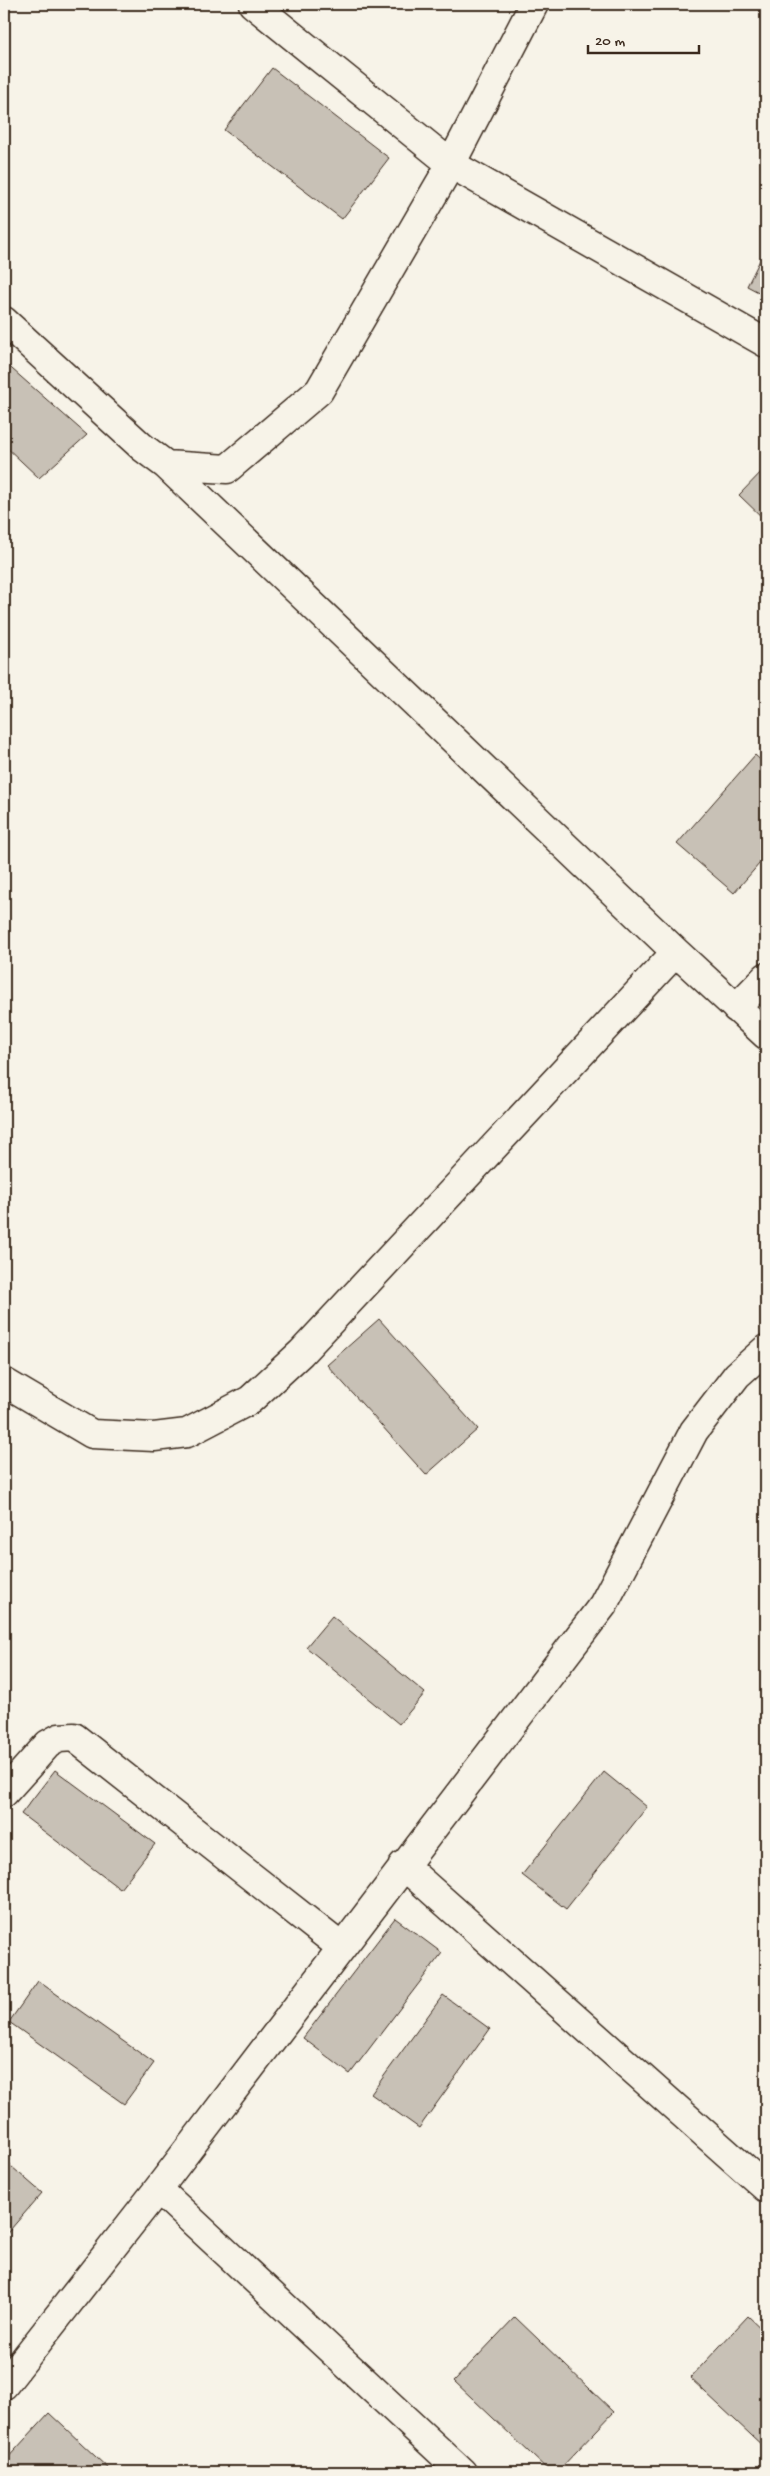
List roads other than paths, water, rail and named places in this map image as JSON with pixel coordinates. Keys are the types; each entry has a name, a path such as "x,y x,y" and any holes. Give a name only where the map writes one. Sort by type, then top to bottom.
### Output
{"street":[{"path":"253,4 451,164 766,344"},
{"path":"166,465 227,469 319,391 451,164 534,4"},
{"path":"4,320 142,447 166,465 676,952 766,1035"},
{"path":"4,1382 92,1434 154,1437 186,1433 250,1400 300,1353 676,952"},
{"path":"736,1008 766,977"},
{"path":"4,2385 158,2189 603,1605 694,1431 737,1375 766,1349"},
{"path":"4,1793 48,1744 59,1738 74,1738 342,1947"},
{"path":"403,1865 766,2188"},
{"path":"158,2189 462,2472"}]}
